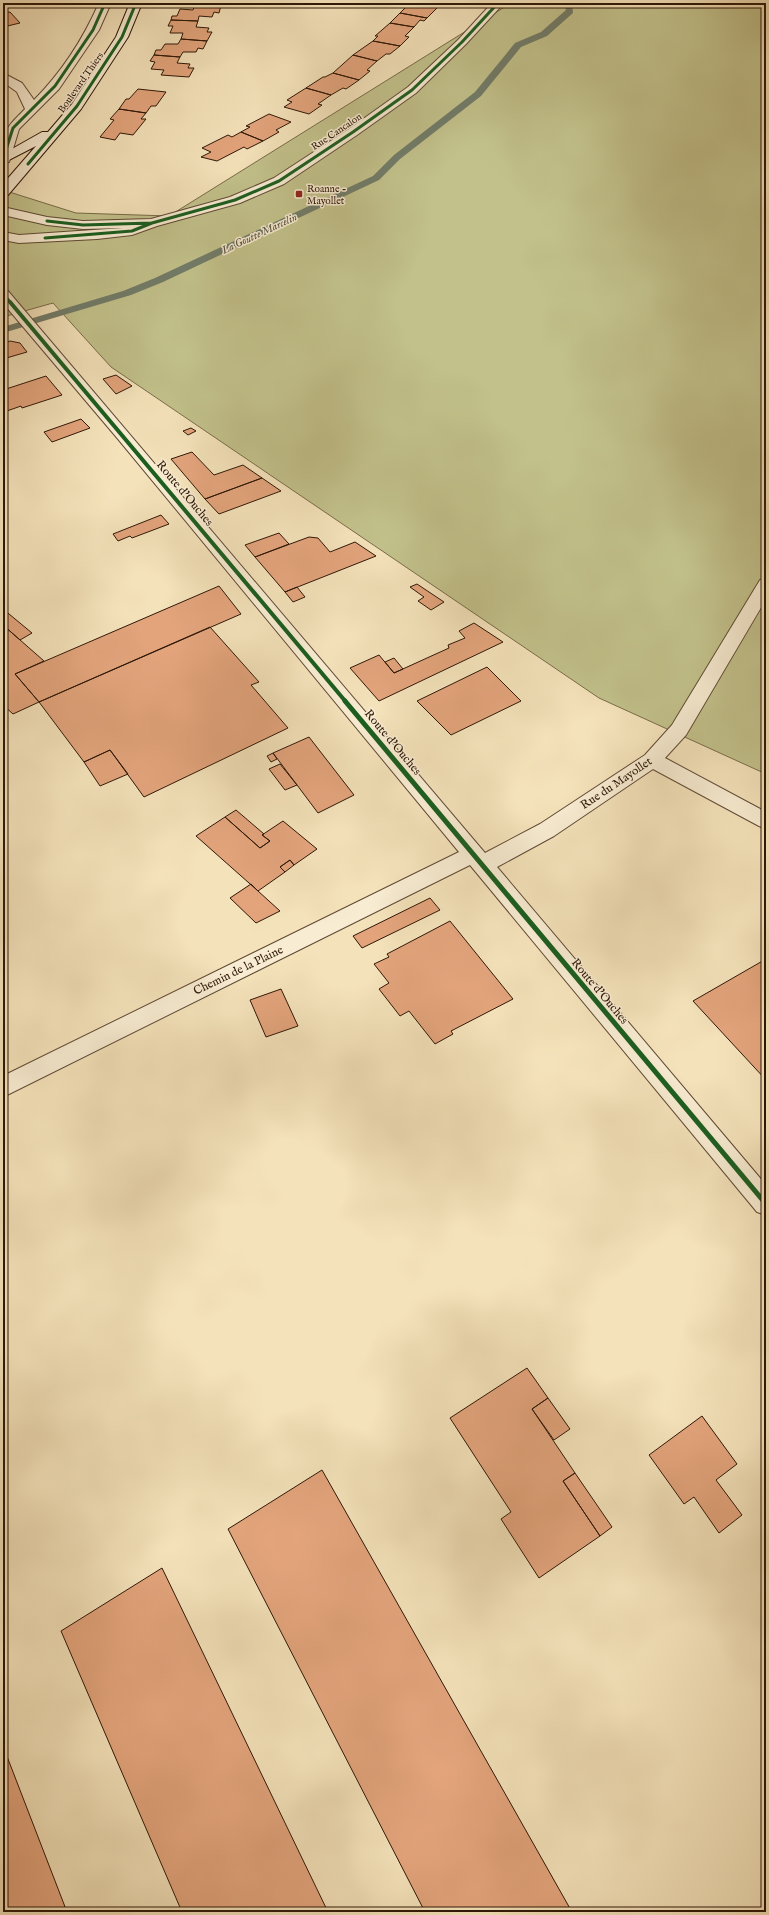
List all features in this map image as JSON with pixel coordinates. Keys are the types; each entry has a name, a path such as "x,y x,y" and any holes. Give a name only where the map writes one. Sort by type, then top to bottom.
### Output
{"street":[{"path":"3,159 13,128 55,86 93,30 105,3"},
{"name":"Boulevard Thiers","path":"3,192 77,106 122,37 136,3"},
{"name":"Rue Cancalon","path":"3,236 26,238 97,235 132,231 152,223 235,200 279,180 412,90 462,42 498,3"},
{"path":"3,77 21,87 25,92 32,110"},
{"name":"Boulevard Thiers","path":"3,159 56,130"},
{"name":"Rue Cancalon","path":"3,211 47,222 83,224 152,223"},
{"name":"Route d'Ouches","path":"3,294 39,334 766,1204"},
{"name":"Rue du Mayollet","path":"478,859 547,830 652,760 679,730 766,584"},
{"path":"652,760 766,821"},
{"name":"Chemin de la Plaine","path":"3,1087 478,859"}],"shaded area":[{"path":"511,3 766,3 766,774 599,698 111,367 53,303 3,317 3,190 76,213 169,216"}],"building":[{"path":"195,3 222,3 221,5"},
{"path":"438,3 434,7 438,7 427,18 400,13 408,5 400,4"},
{"path":"195,4 221,5 219,13 214,12 212,17 199,16 198,21 171,20 172,16 177,16 180,9 193,10"},
{"path":"10,12 20,23 3,27 3,13"},
{"path":"400,13 427,18 424,21 420,20 414,27 390,23"},
{"path":"171,20 198,21 196,27 209,28 207,32 212,32 207,41 181,39 183,33 170,33 173,26 168,26"},
{"path":"390,23 414,27 405,36 409,37 400,46 373,41 378,36 375,36"},
{"path":"181,39 207,41 203,49 198,48 196,52 183,52 180,57 154,55 156,50 161,50 165,44 178,44"},
{"path":"373,41 400,46 390,54 386,54 377,61 353,55"},
{"path":"154,55 180,57 177,63 190,64 188,68 194,68 189,77 161,75 164,70 151,69 155,62 150,61"},
{"path":"353,55 377,61 367,70 370,71 359,80 333,73"},
{"path":"333,73 359,80 346,89 343,88 331,95 306,88 323,77"},
{"path":"306,88 331,95 318,104 322,105 309,114 284,107 292,102 287,100"},
{"path":"138,89 166,92 156,106 151,106 146,113 119,109 126,99 129,99"},
{"path":"119,109 146,113 141,119 146,119 133,135 120,133 115,140 100,137 114,120 110,119"},
{"path":"269,114 291,122 276,130 279,132 263,141 241,132 250,127 246,126"},
{"path":"241,132 263,141 247,149 244,147 217,161 201,157 211,152 202,148 228,135 232,137"},
{"path":"10,341 20,343 27,352 3,359 3,344"},
{"path":"116,375 132,386 116,394 103,379"},
{"path":"46,376 62,395 22,408 21,406 4,412 3,390"},
{"path":"81,419 90,428 52,442 44,432"},
{"path":"191,428 196,431 188,435 183,431"},
{"path":"192,452 214,475 243,465 262,478 205,499 171,459"},
{"path":"262,478 281,491 219,514 205,499"},
{"path":"161,515 169,524 132,538 130,536 118,541 113,534"},
{"path":"279,533 289,544 255,557 245,545"},
{"path":"309,537 318,538 330,552 355,542 376,556 285,592 255,557"},
{"path":"417,584 444,602 431,610 418,601 424,597 410,587"},
{"path":"219,586 241,614 39,702 15,674"},
{"path":"297,587 305,597 293,602 285,592"},
{"path":"3,609 32,633 20,640 3,625"},
{"path":"474,623 503,642 379,701 350,668 379,655 394,673 449,648 448,645 465,638 459,631"},
{"path":"3,625 44,661 15,674 39,702 13,714 3,705"},
{"path":"210,627 259,682 251,685 288,728 144,797 110,750 84,762 39,702"},
{"path":"394,658 403,669 394,673 385,662"},
{"path":"487,667 521,701 451,735 417,701"},
{"path":"309,737 354,795 318,813 273,753"},
{"path":"110,750 128,774 100,786 84,762"},
{"path":"273,753 277,759 271,762 267,756"},
{"path":"280,764 297,785 285,790 269,769"},
{"path":"236,810 270,841 260,848 225,817"},
{"path":"225,817 260,848 270,841 262,835 283,821 317,849 294,865 290,860 280,867 285,872 258,891 196,836"},
{"path":"290,860 294,865 285,872 280,867"},
{"path":"251,884 280,911 256,923 230,898"},
{"path":"430,898 440,910 362,948 353,936"},
{"path":"450,921 513,999 451,1031 453,1034 435,1044 409,1011 400,1016 379,989 389,983 374,964 389,957 387,954"},
{"path":"766,959 766,1080 693,1001"},
{"path":"281,989 298,1026 266,1037 250,1000"},
{"path":"527,1368 548,1398 532,1409 575,1473 563,1481 600,1536 539,1578 501,1519 511,1512 450,1418"},
{"path":"548,1398 570,1429 554,1440 532,1409"},
{"path":"702,1416 737,1464 716,1480 742,1515 719,1533 694,1497 684,1504 649,1455"},
{"path":"322,1470 572,1912 425,1912 228,1529"},
{"path":"575,1473 612,1527 600,1536 563,1481"},
{"path":"162,1568 328,1912 182,1912 61,1631"},
{"path":"3,1746 67,1912 3,1912"}],"waterway":[{"name":"La Goutte Marcelin","path":"3,330 127,293 159,280 376,178 397,157 478,94 518,45 544,34 570,11 568,3"}],"cycle path":[{"path":"3,159 13,128 55,86 93,30 105,3"},
{"path":"28,164 77,106 122,37 136,3"},
{"path":"152,223 235,200 279,181 353,132 412,90 462,42 498,3"},
{"path":"45,238 132,231 152,223 83,225 47,221"},
{"path":"3,294 124,436 766,1204"}],"place":[{"name":"Roanne - Mayollet","path":"299,194"}]}
